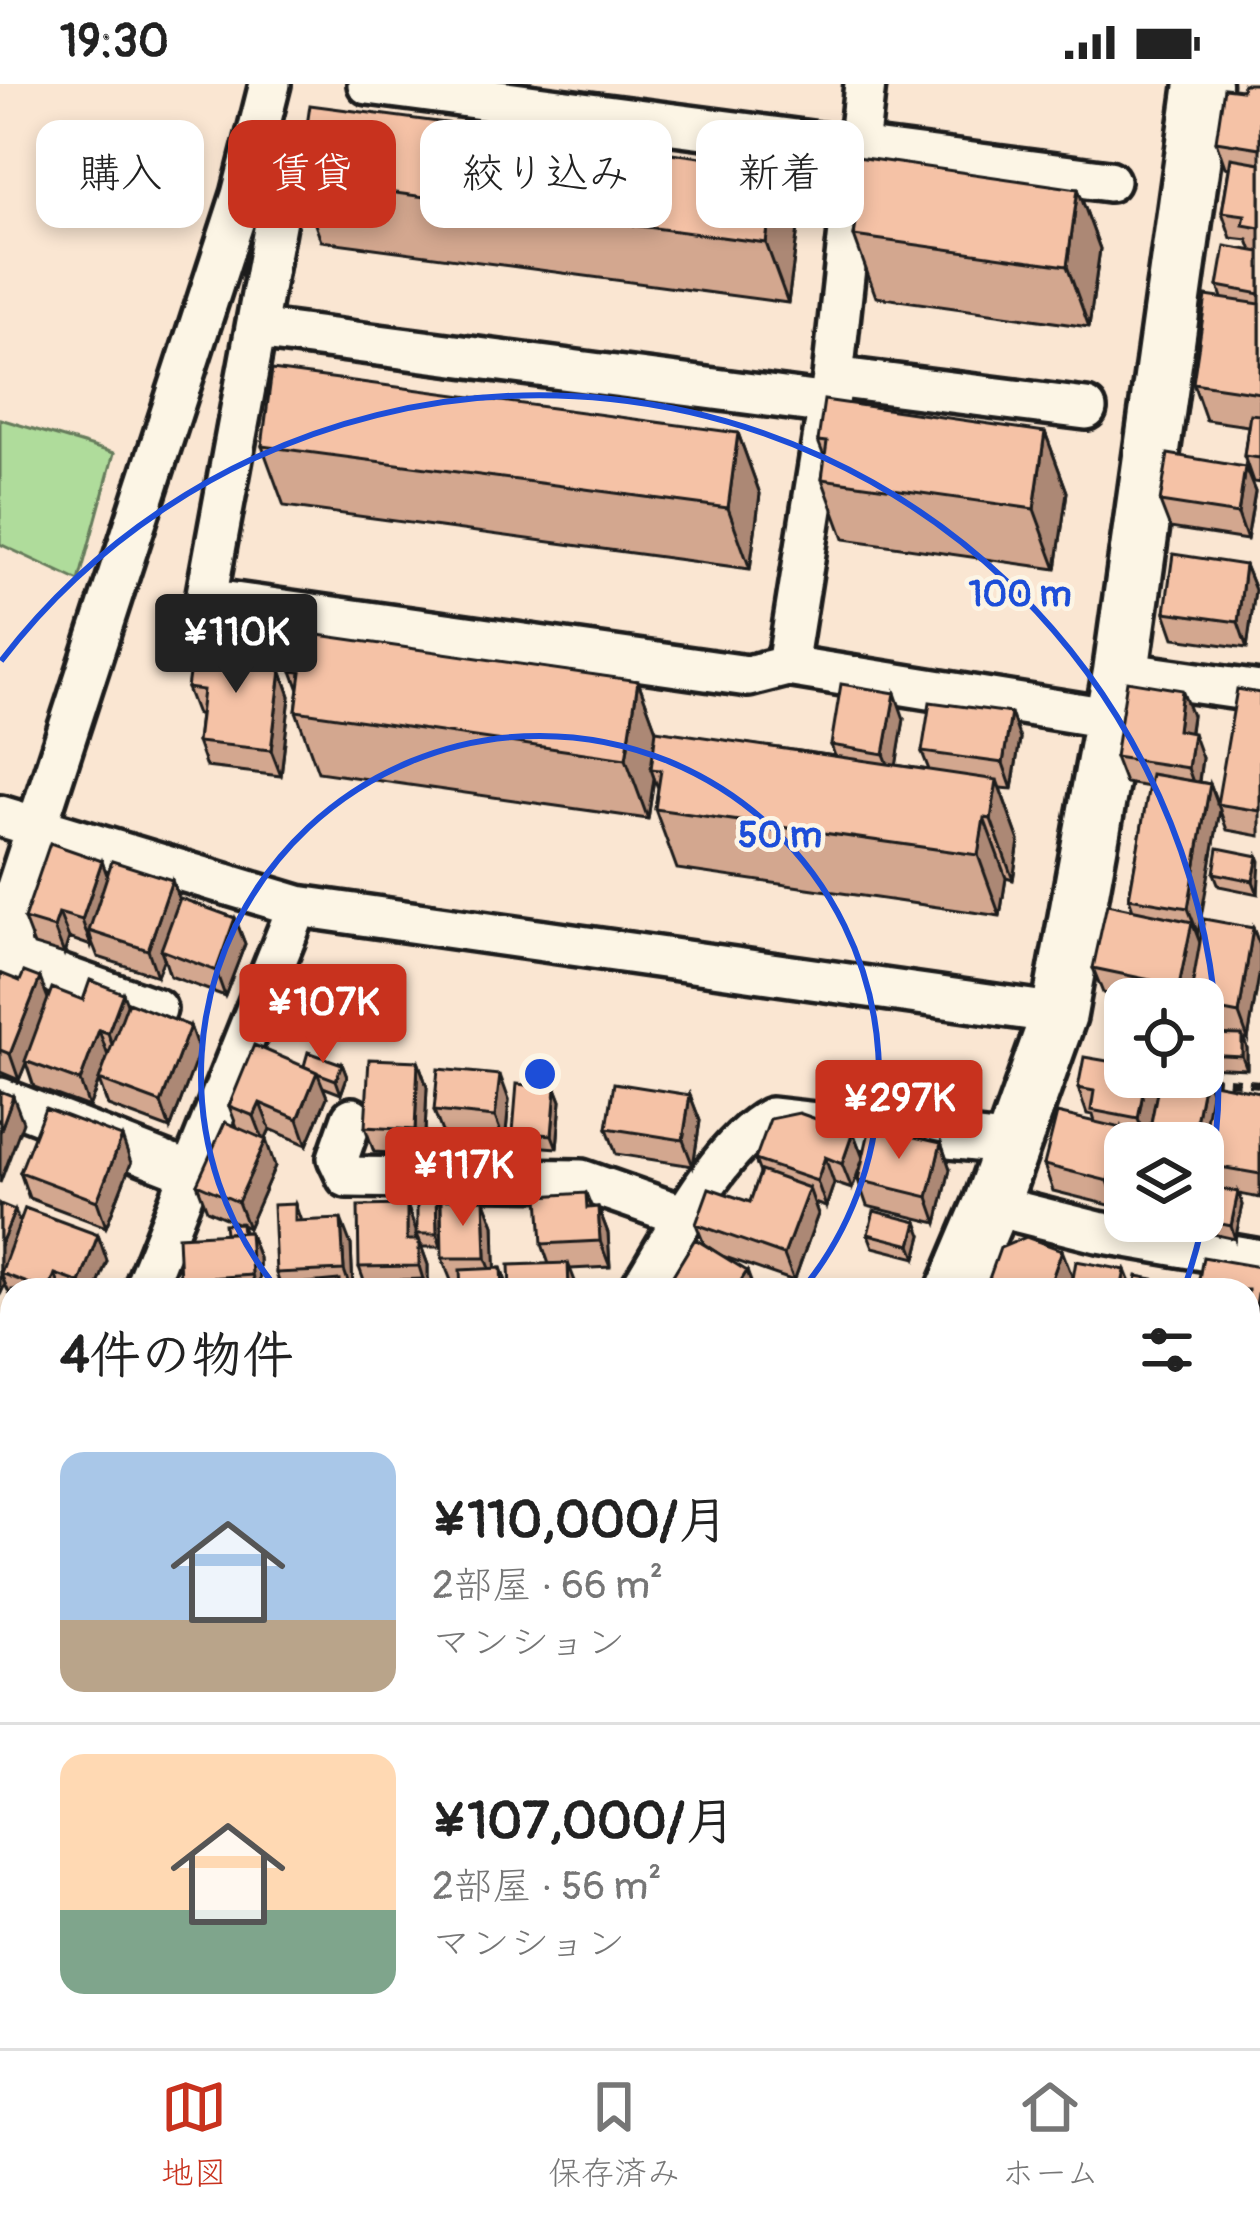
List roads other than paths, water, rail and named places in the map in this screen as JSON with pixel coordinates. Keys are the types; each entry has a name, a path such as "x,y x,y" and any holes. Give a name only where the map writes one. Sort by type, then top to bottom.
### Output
{"street":[{"path":"261,120 270,84"},
{"path":"368,84 696,126"},
{"path":"861,120 865,84"},
{"path":"960,1278 1045,1064 1059,1014 1193,312 1203,84"},
{"path":"864,147 1109,181"},
{"path":"156,1009 12,958 8,915 229,228"},
{"path":"274,228 206,599 748,676 787,667 1118,695 1260,692"},
{"path":"787,667 831,391 849,228"},
{"path":"256,329 831,391 1086,409"},
{"path":"0,816 298,906 1059,1014"},
{"path":"148,1278 298,906"},
{"path":"0,1098 189,1172"},
{"path":"352,1118 338,1158 347,1177 580,1180 684,1216"},
{"path":"647,1278 684,1216 752,1128 772,1118 1012,1145"},
{"path":"991,1205 1097,1232 1260,1260"}]}
